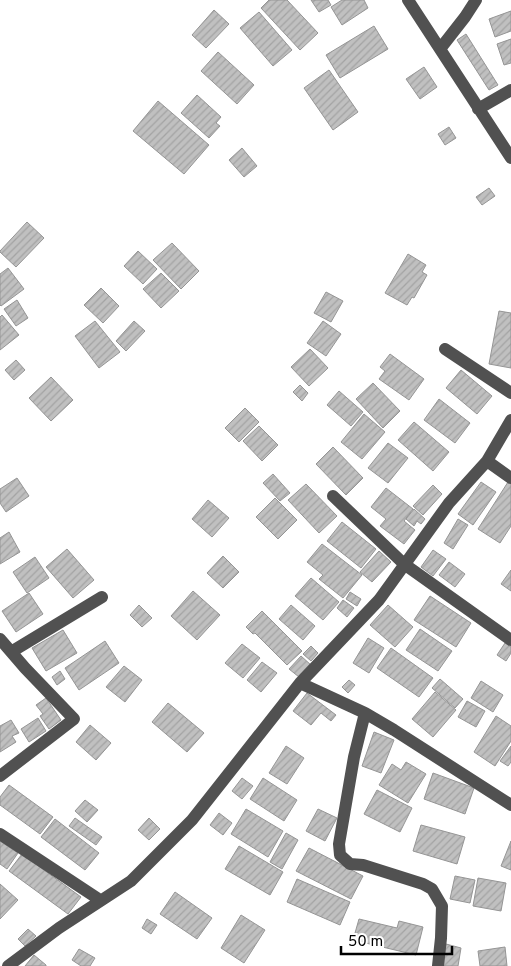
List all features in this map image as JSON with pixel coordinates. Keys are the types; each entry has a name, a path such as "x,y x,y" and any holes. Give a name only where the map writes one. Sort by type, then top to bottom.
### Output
{"street":[{"path":"408,0 511,158"},
{"path":"440,49 476,0"},
{"path":"478,109 511,90"},
{"path":"445,349 511,394"},
{"path":"8,966 59,928 131,881 192,820 300,683 380,600 449,502 487,461 511,420"},
{"path":"487,461 511,478"},
{"path":"333,496 404,564 511,640"},
{"path":"11,652 102,597"},
{"path":"0,639 74,720 0,776"},
{"path":"300,683 365,713 511,805"},
{"path":"365,713 354,757 339,844 340,855 350,864 363,865 423,884 432,889 442,906 438,966"},
{"path":"0,834 100,900"}],"building":[{"path":"269,0 287,0 318,33 300,50 261,8"},
{"path":"311,0 328,0 331,5 319,12"},
{"path":"342,0 364,0 368,8 342,25 331,7"},
{"path":"214,10 229,24 206,48 192,35"},
{"path":"511,11 511,31 495,37 489,19"},
{"path":"259,12 292,50 273,66 240,28"},
{"path":"374,26 388,49 340,78 326,55"},
{"path":"466,34 498,85 489,90 457,40"},
{"path":"511,39 511,63 504,65 497,44"},
{"path":"218,52 254,85 237,104 201,71"},
{"path":"424,67 437,87 420,99 406,79"},
{"path":"329,70 358,112 333,130 304,88"},
{"path":"197,95 221,117 216,123 220,126 209,138 181,113"},
{"path":"158,101 209,145 184,174 133,131"},
{"path":"449,127 456,138 445,145 438,134"},
{"path":"242,148 257,166 244,177 229,160"},
{"path":"489,188 495,196 482,205 476,197"},
{"path":"27,222 44,238 16,267 0,251"},
{"path":"172,243 199,271 181,289 153,260"},
{"path":"138,251 157,269 143,284 124,266"},
{"path":"408,254 426,265 422,272 427,275 414,298 412,297 407,305 385,293"},
{"path":"8,268 24,289 1,306 0,274"},
{"path":"161,273 179,291 161,308 143,289"},
{"path":"101,288 119,306 103,323 84,305"},
{"path":"326,292 343,301 331,322 314,313"},
{"path":"17,300 28,318 16,326 4,309"},
{"path":"499,311 511,313 511,368 489,364"},
{"path":"2,315 19,335 0,350 0,317"},
{"path":"95,321 120,352 99,368 75,336"},
{"path":"134,321 145,331 126,351 116,341"},
{"path":"323,321 341,334 326,356 307,343"},
{"path":"310,349 328,368 309,386 291,367"},
{"path":"390,354 424,379 409,400 379,379 385,371 380,367"},
{"path":"16,360 25,370 14,380 5,370"},
{"path":"461,370 492,396 477,414 446,388"},
{"path":"51,377 73,400 51,421 29,398"},
{"path":"373,383 400,411 383,428 356,399"},
{"path":"300,385 308,393 302,401 293,392"},
{"path":"339,391 363,412 351,426 327,405"},
{"path":"439,399 470,423 455,443 424,420"},
{"path":"245,408 259,422 239,442 225,428"},
{"path":"364,414 385,432 362,459 341,442"},
{"path":"414,422 449,452 433,471 398,440"},
{"path":"259,426 278,445 262,461 243,441"},
{"path":"388,443 408,458 388,483 368,468"},
{"path":"333,447 363,478 346,495 316,464"},
{"path":"273,474 290,493 280,501 263,483"},
{"path":"17,478 29,496 6,512 0,503 0,489"},
{"path":"481,482 496,492 473,525 458,514"},
{"path":"508,482 511,484 511,526 500,543 478,529"},
{"path":"306,484 337,516 319,533 288,500"},
{"path":"433,485 442,494 423,515 413,506"},
{"path":"386,488 413,509 404,521 415,530 404,544 380,526 386,519 371,507"},
{"path":"275,498 297,520 278,539 256,517"},
{"path":"208,500 229,518 212,537 192,519"},
{"path":"414,509 425,519 421,524 417,521 414,526 406,519"},
{"path":"458,519 468,525 453,549 444,543"},
{"path":"342,522 376,549 361,568 327,541"},
{"path":"9,532 20,552 0,564 0,538"},
{"path":"322,544 362,575 343,598 319,579 323,575 307,562"},
{"path":"67,549 94,580 73,598 46,567"},
{"path":"433,550 446,559 433,576 421,567"},
{"path":"379,551 391,562 372,582 360,572"},
{"path":"223,556 239,572 223,588 207,573"},
{"path":"35,557 49,578 27,593 13,572"},
{"path":"449,562 465,574 455,587 439,575"},
{"path":"511,570 511,591 501,584"},
{"path":"311,578 339,602 323,620 295,596"},
{"path":"193,591 220,615 197,640 171,616"},
{"path":"350,592 361,599 357,606 346,599"},
{"path":"29,593 43,614 16,632 2,611"},
{"path":"430,596 471,623 456,647 414,620"},
{"path":"343,600 354,608 347,617 337,608"},
{"path":"139,605 152,618 142,627 130,615"},
{"path":"291,605 315,626 303,640 279,619"},
{"path":"388,605 413,627 395,647 370,625"},
{"path":"262,611 302,651 287,665 255,633 253,634 246,627"},
{"path":"420,629 452,651 438,671 406,650"},
{"path":"63,630 77,653 46,671 32,648"},
{"path":"368,638 384,648 369,673 353,663"},
{"path":"105,641 119,663 79,690 65,668"},
{"path":"505,643 511,647 511,653 506,661 497,655"},
{"path":"242,644 260,658 243,678 225,663"},
{"path":"311,646 318,653 311,661 303,654"},
{"path":"391,648 433,678 419,697 377,668"},
{"path":"301,656 311,665 299,677 289,669"},
{"path":"262,662 277,673 261,692 247,680"},
{"path":"124,666 142,680 125,702 106,687"},
{"path":"60,671 65,679 57,685 52,677"},
{"path":"440,679 463,699 455,708 432,688"},
{"path":"349,680 355,685 348,693 342,687"},
{"path":"481,681 503,695 493,712 471,698"},
{"path":"435,692 456,710 433,737 412,719"},
{"path":"307,693 336,715 331,721 321,713 311,725 293,711"},
{"path":"46,698 61,720 49,729 40,716 43,714 36,705"},
{"path":"467,701 485,711 476,727 458,717"},
{"path":"168,703 204,733 187,752 152,722"},
{"path":"496,716 511,726 511,741 495,766 474,752"},
{"path":"38,718 46,731 29,742 21,729"},
{"path":"11,720 19,733 12,736 16,742 0,752 0,726"},
{"path":"90,725 111,743 96,760 76,742"},
{"path":"374,732 394,740 381,773 362,766"},
{"path":"286,746 304,758 287,784 269,773"},
{"path":"511,746 511,762 508,766 500,761"},
{"path":"406,762 426,774 408,803 379,785 392,764 401,770"},
{"path":"433,773 474,788 465,814 424,799"},
{"path":"242,778 253,786 242,799 232,791"},
{"path":"263,778 297,800 284,821 250,799"},
{"path":"9,785 53,817 40,834 0,805 0,797"},
{"path":"377,790 412,808 400,832 364,814"},
{"path":"85,800 98,810 87,822 75,811"},
{"path":"246,809 283,831 268,857 231,834"},
{"path":"318,809 337,818 325,841 306,831"},
{"path":"219,813 232,823 223,835 210,825"},
{"path":"75,818 102,837 96,845 69,826"},
{"path":"149,818 160,829 149,840 138,830"},
{"path":"55,819 99,853 85,870 41,837"},
{"path":"421,825 465,837 457,864 413,851"},
{"path":"286,833 298,840 282,869 270,862"},
{"path":"0,841 18,853 7,869 0,864"},
{"path":"511,841 511,870 501,866"},
{"path":"239,846 283,872 270,895 225,869"},
{"path":"309,848 363,876 351,899 296,871"},
{"path":"22,854 81,897 68,914 9,871"},
{"path":"455,876 475,880 470,903 450,899"},
{"path":"478,878 506,883 501,911 473,906"},
{"path":"297,879 350,902 340,925 287,902"},
{"path":"0,884 18,900 0,919"},
{"path":"175,892 212,918 197,939 160,914"},
{"path":"241,915 265,930 244,963 221,948"},
{"path":"147,919 157,925 151,934 142,928"},
{"path":"359,919 397,928 399,921 423,927 416,955 353,940"},
{"path":"28,929 36,936 25,946 18,939"},
{"path":"446,944 461,948 458,966 441,966"},
{"path":"505,947 507,966 480,966 478,951"},
{"path":"79,949 95,958 90,966 81,966 72,960"},
{"path":"34,955 46,965 46,966 25,966"}]}
